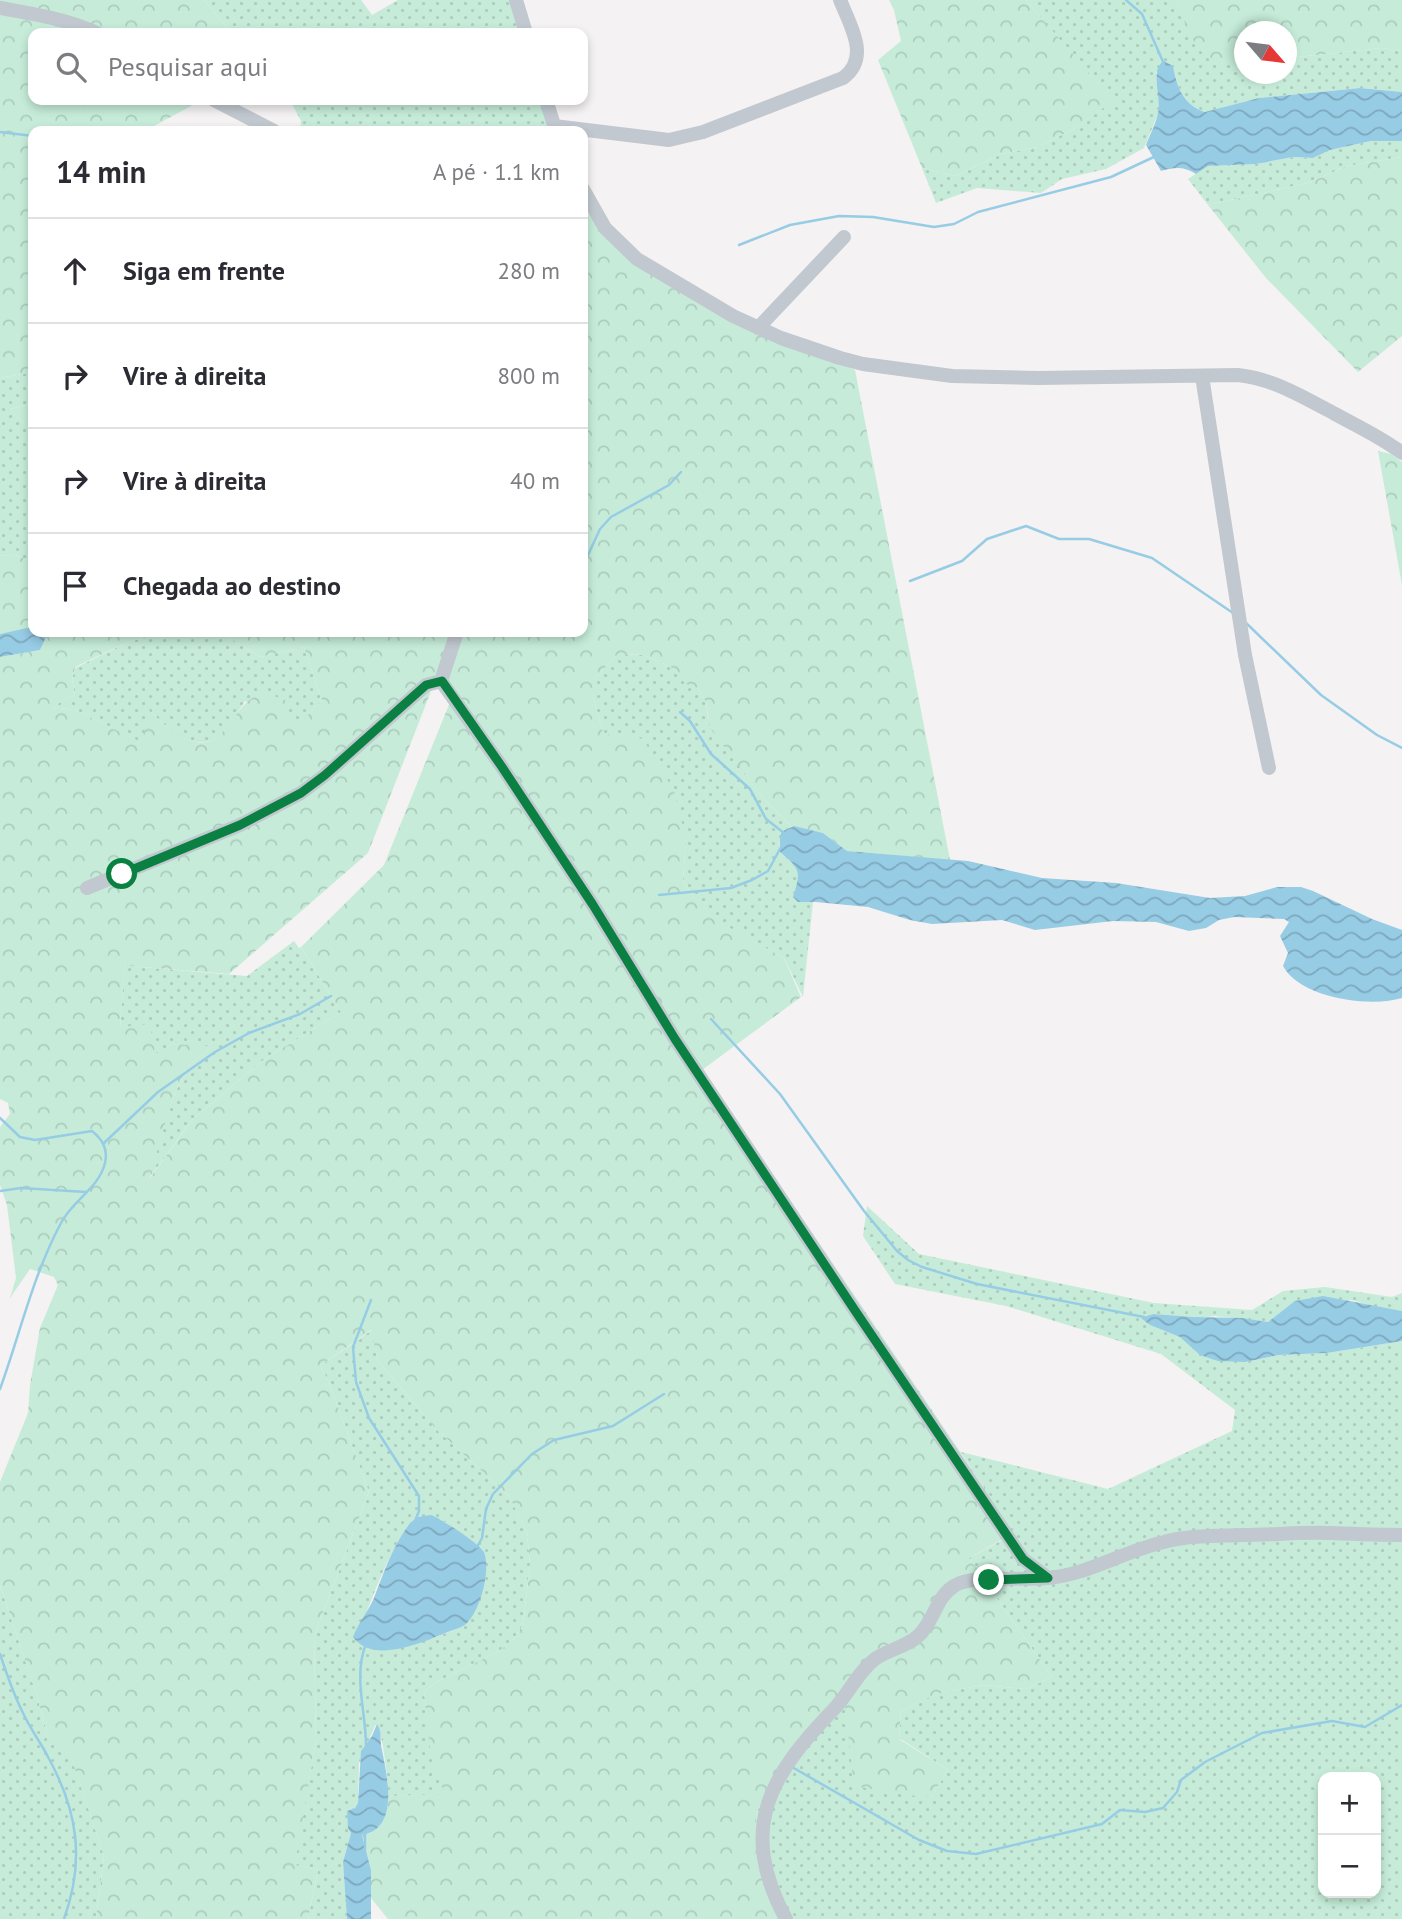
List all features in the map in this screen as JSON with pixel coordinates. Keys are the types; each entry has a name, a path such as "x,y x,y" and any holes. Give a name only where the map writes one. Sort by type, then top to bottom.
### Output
{"street":[{"path":"516,0 524,28"},
{"path":"588,132 669,140 703,132 843,78 854,68 858,57 857,46 840,0"},
{"path":"0,8 85,28"},
{"path":"224,105 264,126"},
{"path":"548,105 554,126"},
{"path":"588,198 605,228 628,252 680,286 758,328 851,361 952,376 1038,378 1238,375 1270,381 1377,436 1402,453"},
{"path":"758,328 844,237"},
{"path":"1202,376 1245,654 1269,768"},
{"path":"442,681 455,637"},
{"path":"87,888 275,808 325,775 426,685 442,681"},
{"path":"442,681 593,905 675,1039 884,1355 1023,1559 1048,1578"},
{"path":"786,1919 762,1855 763,1821 777,1780 796,1750 850,1691 860,1675 875,1659 919,1636 930,1623 943,1597 954,1586 966,1582 1048,1578 1078,1573 1164,1541 1196,1537 1327,1533 1402,1535"}],"green space":[{"path":"0,0 204,0 228,28 28,28 28,105 193,105 154,126 28,126 28,373 0,378"},
{"path":"204,0 361,0 372,15 398,0 517,0 527,28 228,28"},
{"path":"889,0 1026,0 1113,101 1079,126 1038,147 1001,154 956,176 922,168 878,60 901,41"},
{"path":"1026,0 1175,0 1193,38 1222,64 1234,63 1234,84 1297,84 1297,57 1382,48 1402,51 1402,92 1360,88 1259,98 1206,112 1192,105 1182,94 1173,66 1156,72 1160,102 1144,148 1106,169 1062,179 1041,193 977,188 936,203 922,168 956,176 1001,154 1038,147 1079,126 1112,101"},
{"path":"1175,0 1402,0 1402,51 1382,48 1297,57 1297,21 1234,21 1234,63 1222,64 1205,56 1187,29"},
{"path":"293,105 554,105 561,126 300,126 301,121"},
{"path":"1371,141 1402,141 1402,157 1347,166 1308,183 1208,205 1188,179 1208,166 1256,164 1293,157 1313,158 1330,150"},
{"path":"1402,157 1402,336 1358,372 1266,278 1208,205 1308,183 1347,166"},
{"path":"588,213 607,237 629,256 855,370 950,860 847,851 823,833 792,827 763,798 710,728 706,702 698,688 688,685 671,667 644,655 618,654 593,680 593,696 602,730 606,734 643,739 674,791 686,839 683,881 707,915 784,958 801,997 702,1070 1009,1524 1010,1535 969,1558 1052,1677 1026,1689 982,1685 936,1694 901,1712 899,1739 948,1770 931,1797 854,1786 844,1696 815,1718 783,1762 757,1811 756,1820 760,1830 757,1858 785,1919 388,1919 371,1898 371,1870 362,1835 374,1830 382,1821 388,1796 447,1794 432,1760 424,1692 435,1683 499,1651 514,1639 522,1626 530,1564 527,1532 509,1496 436,1429 378,1361 371,1330 320,1366 328,1380 369,1492 314,1636 316,1740 295,1865 318,1870 308,1919 96,1919 104,1856 71,1757 46,1729 0,1585 0,1482 28,1413 40,1328 58,1285 54,1277 30,1269 10,1298 16,1278 7,1205 0,1185 0,1127 10,1114 8,1103 0,1099 0,657 40,650 45,637 147,637 128,642 75,667 72,680 75,695 52,707 75,710 143,743 146,708 171,730 191,741 201,743 211,741 221,734 247,702 263,692 285,700 295,729 322,700 304,647 260,657 228,637 588,637","holes":["435,681 450,702 384,865 301,947 341,1012 262,1061 193,1119 149,1179 172,1100 187,1067 210,1048 172,1044 155,1054 150,1024 120,1027 125,960 130,966 229,974 368,853"]},
{"path":"28,373 28,405 10,409 28,428 28,560 15,555 0,556 0,378"},
{"path":"28,405 28,428 10,409"},
{"path":"1378,451 1391,454 1402,462 1402,585"},
{"path":"15,555 28,560 28,629 0,634 0,556"},
{"path":"147,637 228,637 260,657 304,647 322,700 295,730 245,701 223,734 209,742 180,736 147,709 144,744 75,710 51,707 75,695 72,680 75,668 128,642"},
{"path":"618,654 644,655 671,667 688,684 698,688 706,702 708,718 722,742 763,798 792,827 781,837 780,852 799,874 794,893 798,902 813,902 803,997 784,958 707,916 683,881 686,839 643,739 606,735 602,730 593,696 593,680"},
{"path":"294,941 301,947 341,1012 262,1061 193,1119 147,1181 172,1100 187,1067 210,1048 172,1044 155,1055 120,1027 125,958 130,966 247,976"},
{"path":"867,1206 919,1254 1154,1303 1252,1310 1283,1291 1325,1287 1392,1297 1402,1293 1402,1311 1374,1307 1352,1300 1284,1311 1268,1322 1215,1316 1150,1325 1245,1362 1279,1355 1327,1353 1402,1341 1402,1919 785,1919 757,1858 757,1811 797,1737 821,1712 844,1696 847,1713 931,1797 948,1770 899,1738 901,1712 935,1694 982,1685 1026,1689 1052,1677 969,1558 1010,1536 1010,1528 961,1452 1108,1489 1232,1431 1235,1410 1161,1354 1006,1306 895,1284 863,1236"},
{"path":"372,1330 378,1361 436,1429 509,1496 527,1532 530,1564 522,1626 514,1639 499,1651 435,1683 424,1692 434,1765 448,1795 388,1796 383,1747 377,1724 375,1726 359,1763 358,1803 355,1808 347,1811 351,1833 343,1862 347,1919 308,1919 318,1870 294,1865 316,1740 314,1636 369,1492 328,1380 320,1366","holes":["445,1522 480,1547 485,1554 486,1564 480,1599 459,1628 436,1637 371,1649 355,1640 386,1565 410,1523"]},
{"path":"0,1585 46,1729 71,1756 104,1856 96,1919 0,1919"}],"water":[{"path":"1164,61 1173,66 1179,88 1186,100 1205,112 1259,98 1360,88 1402,92 1402,141 1371,141 1330,150 1313,158 1293,157 1256,164 1208,166 1196,174 1179,168 1161,171 1146,145 1158,113 1157,71"},
{"path":"28,628 28,637 46,637 40,650 0,657 0,634"},
{"path":"794,826 823,833 847,851 968,861 1042,878 1116,883 1210,898 1245,896 1277,887 1301,887 1402,930 1402,998 1388,1001 1355,1001 1320,993 1304,986 1283,966 1288,953 1280,936 1289,922 1284,919 1234,917 1219,920 1206,928 1189,931 1156,922 1113,921 1035,930 1002,920 932,924 868,907 798,902 793,897 797,872 780,852 780,836 783,831"},
{"path":"1323,1296 1402,1311 1402,1341 1327,1353 1279,1355 1245,1362 1218,1361 1200,1355 1180,1337 1150,1325 1141,1318 1153,1314 1242,1318 1268,1322 1295,1301"},
{"path":"431,1515 475,1543 484,1552 485,1578 477,1608 463,1626 425,1641 385,1650 362,1645 353,1637 374,1598 399,1540 410,1523 418,1517"},
{"path":"377,1724 380,1730 388,1800 382,1822 374,1830 362,1835 371,1870 371,1919 347,1919 343,1862 351,1833 347,1811 355,1808 358,1803 361,1751"}],"waterway":[{"path":"1126,0 1142,14 1164,64"},
{"path":"0,132 28,135"},
{"path":"739,245 790,225 839,216 873,217 934,227 954,224 978,212 1111,177 1156,156"},
{"path":"588,555 600,529 611,517 669,485 681,472"},
{"path":"910,581 962,561 987,539 1026,526 1059,539 1089,539 1152,558 1233,613"},
{"path":"1244,621 1321,695 1377,735 1402,748"},
{"path":"680,712 690,721 711,754 750,789 766,819 784,833"},
{"path":"659,895 731,888 752,880 768,871 781,847"},
{"path":"104,1143 158,1092 215,1052 249,1033 300,1014 331,996"},
{"path":"711,1019 780,1094 864,1211 897,1251 908,1260 977,1284 1144,1317"},
{"path":"0,1118 20,1137 35,1140 92,1131 102,1141 106,1153 102,1172 66,1215 51,1243 0,1389"},
{"path":"0,1191 21,1188 86,1192"},
{"path":"371,1300 353,1347 356,1382 369,1418 419,1496 419,1511 415,1521"},
{"path":"477,1547 482,1538 486,1509 493,1494 532,1454 554,1440 613,1426 664,1394"},
{"path":"366,1644 360,1681 366,1745"},
{"path":"0,1654 20,1708 58,1777 72,1817 75,1877 64,1919"},
{"path":"792,1767 919,1840 947,1851 976,1854 1102,1824 1120,1810 1145,1812 1163,1808 1177,1792 1181,1780 1205,1762 1262,1733 1332,1721 1365,1727 1402,1705"},
{"path":"365,1832 365,1850"}],"route":[{"path":"122,874 240,825 301,793 426,685 437,680 442,681 593,905 621,955 675,1039 884,1355 1023,1559 1048,1578 989,1580"}]}
